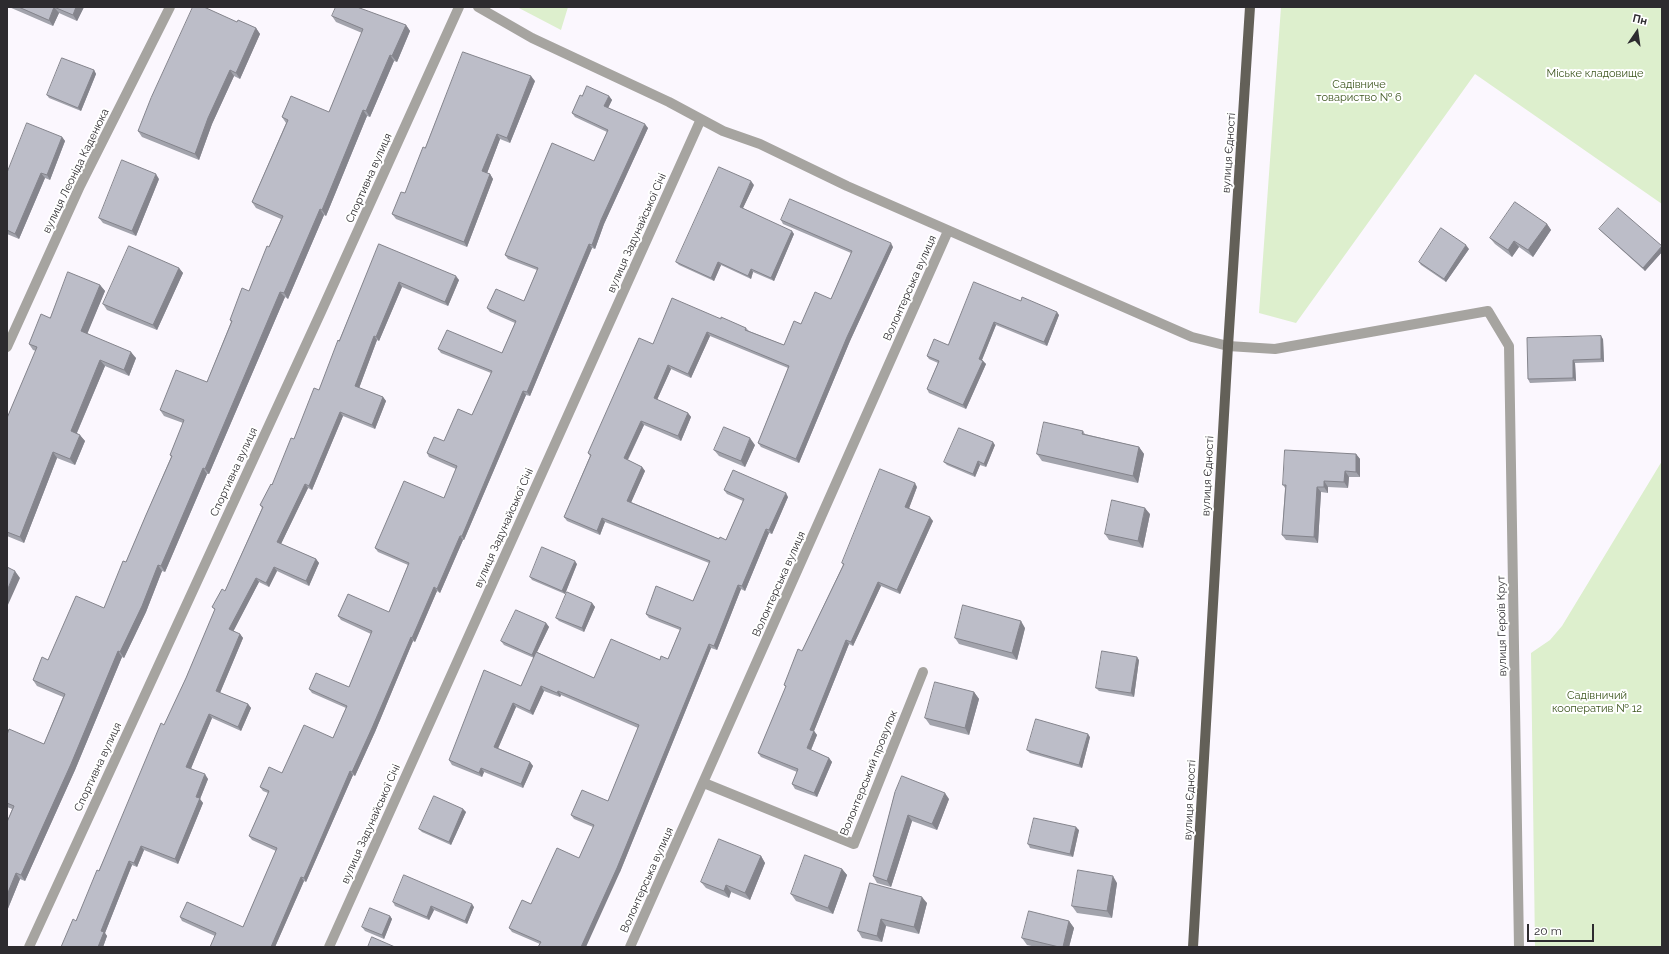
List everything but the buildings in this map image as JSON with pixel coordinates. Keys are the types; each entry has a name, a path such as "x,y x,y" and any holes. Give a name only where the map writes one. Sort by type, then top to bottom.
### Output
{"main road":[{"name":"вулиця Єдності","path":"1193,947 1228,346 1250,7"}],"street":[{"name":"вулиця Леоніда Каденюка","path":"7,347 80,186 170,7"},
{"name":"Спортивна вулиця","path":"28,947 321,312 459,7"},
{"path":"478,7 532,38 669,102 723,131 765,146 847,186 948,231 1192,336 1228,346"},
{"name":"вулиця Задунайської Січі","path":"329,947 701,119"},
{"name":"Волонтерська вулиця","path":"630,947 948,231"},
{"name":"вулиця Героїв Крут","path":"1228,346 1274,349 1488,311 1509,346 1519,947"},
{"name":"Волонтерський провулок","path":"704,783 854,844 923,672"}],"green space":[{"path":"517,7 568,7 561,30"},
{"name":"Садівниче товариство № 6","path":"1281,7 1662,7 1662,204 1475,74 1296,323 1259,313"},
{"name":"Садівничий кооператив № 12","path":"1662,461 1662,947 1535,947 1531,653 1550,640 1562,626"}],"park label":[{"name":"Міське кладовище","path":"1595,74"}]}
